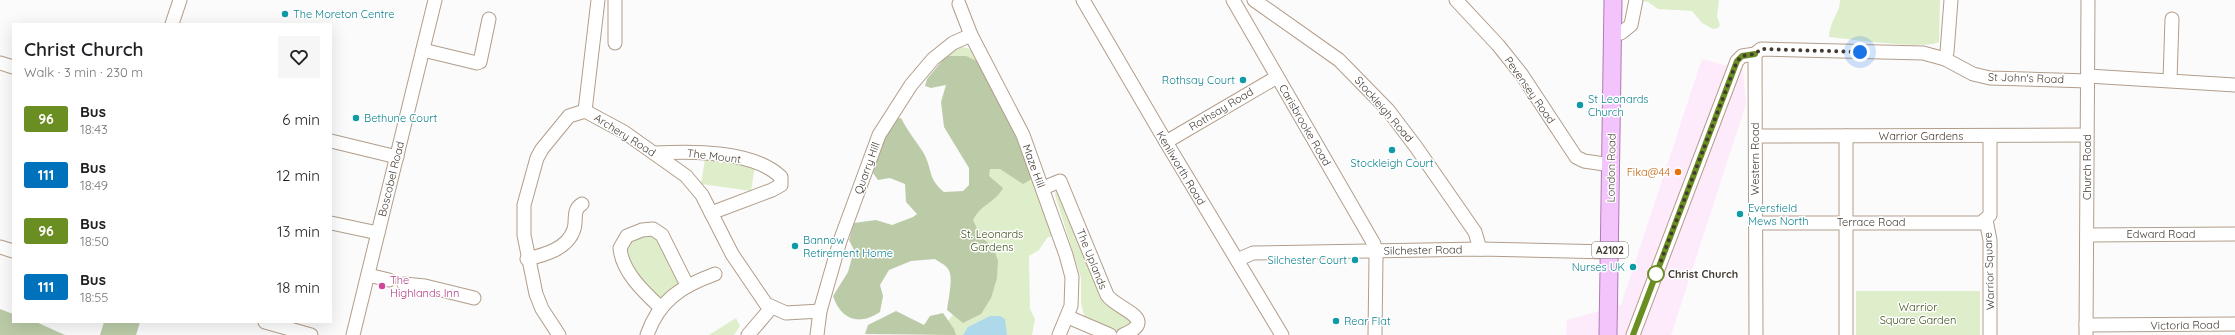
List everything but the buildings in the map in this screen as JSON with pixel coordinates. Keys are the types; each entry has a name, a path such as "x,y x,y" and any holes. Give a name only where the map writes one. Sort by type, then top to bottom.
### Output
{"main road":[{"name":"London Road","path":"1608,335 1612,34 1614,0"}],"street":[{"path":"172,23 180,0"},
{"name":"Boscobel Road","path":"353,335 424,50 435,0"},
{"path":"585,111 598,0"},
{"path":"615,0 615,43"},
{"name":"Kenilworth Road","path":"1083,0 1282,335"},
{"name":"Carisbrooke Road","path":"1232,0 1374,244 1376,251"},
{"name":"Stockleigh Road","path":"1254,0 1339,60 1388,110 1416,147 1475,232 1480,249"},
{"name":"Pevensey Road","path":"1456,0 1498,45 1522,75 1576,157 1584,161 1611,165"},
{"path":"1612,34 1621,33 1631,25 1636,0"},
{"path":"1945,59 1947,52 1951,0"},
{"name":"Church Road","path":"2086,330 2088,0"},
{"name":"Maze Hill","path":"959,4 971,35 1012,110 1043,188 1072,277 1071,306 1068,318 1059,335"},
{"path":"424,50 477,63 480,62 489,19"},
{"path":"2170,80 2172,19"},
{"name":"Quarry Hill","path":"817,335 820,311 840,241 879,134 911,85 932,59 953,43 971,35"},
{"name":"St John's Road","path":"1633,335 1737,61 1742,56 1755,54 1761,49 1923,53 1945,59 1973,74 1990,78 2170,80 2235,85"},
{"name":"Western Road","path":"1755,54 1756,335"},
{"path":"0,63 12,67"},
{"name":"Rothsay Road","path":"1166,142 1277,77"},
{"name":"Archery Road","path":"559,335 542,309 536,294 528,259 523,221 524,206 538,158 549,139 569,116 585,111 624,132 686,176 702,195 732,254 752,285 766,304 772,308"},
{"name":"Warrior Gardens","path":"1756,136 2086,135"},
{"path":"1846,136 1846,335"},
{"name":"Warrior Square","path":"1990,136 1990,215 1986,220 1990,240 1990,335"},
{"path":"332,141 397,157"},
{"name":"The Mount","path":"654,153 710,153 739,157 765,165 782,177 781,185 772,190 711,213"},
{"name":"The Uplands","path":"1043,188 1060,181 1107,295 1111,302 1132,312 1137,318 1137,326 1134,330 1123,335"},
{"path":"528,259 554,251 562,245 574,229 575,213 582,204"},
{"name":"Terrace Road","path":"1755,223 1981,223 1986,220"},
{"path":"332,223 378,233"},
{"path":"661,308 637,283 627,268 620,248 628,236 642,230 653,229 662,235 687,285"},
{"name":"Edward Road","path":"2087,235 2235,234"},
{"path":"0,247 12,251"},
{"name":"Silchester Road","path":"1237,260 1253,253 1480,249 1610,252"},
{"path":"1375,335 1376,251"},
{"path":"647,335 652,321 661,308 687,285 715,274"},
{"path":"368,275 388,280"},
{"path":"404,284 425,286 474,298"},
{"path":"748,335 772,308 786,313 820,311"},
{"path":"1068,318 1110,335"},
{"path":"269,323 311,335"},
{"name":"Victoria Road","path":"2086,330 2178,330 2235,324"}],"shaded area":[{"path":"1702,59 1743,70 1746,104 1671,335 1566,335 1567,320 1621,305"}],"green space":[{"path":"1640,0 1719,0 1717,17 1720,25 1718,28 1713,29 1702,23 1692,11 1658,9 1648,2"},
{"path":"1840,0 1940,0 1939,42 1919,45 1869,42 1829,37 1831,26 1840,5"},
{"name":"St. Leonards Gardens","path":"961,47 968,48 975,53 1012,124 1034,178 1052,236 1047,238 1039,250 1029,256 1030,309 1035,319 1032,335 936,335 957,310 959,211 979,199 945,56"},
{"path":"946,56 966,56 979,62 1023,152 1032,179 1023,184 1000,169 990,169 989,176 1003,188 996,197 980,210 973,220 980,235 994,249 998,261 997,278 991,298 981,314 963,323 947,310 951,277 947,268 935,259 911,261 889,270 880,285 883,296 880,312 865,319 852,318 841,311 833,296 848,272 854,250 849,240 854,223 876,220 892,225 917,214 906,202 905,184 890,178 878,180 873,173 879,150 895,119 901,118 923,152 935,182 944,192 963,191 969,185 969,168 944,127 941,102 946,85 931,88 925,86 927,79"},
{"path":"705,159 755,166 751,191 701,184"},
{"path":"1057,188 1105,298 1135,320 1122,333 1085,318 1081,304 1081,278 1055,194"},
{"path":"649,233 656,236 680,279 672,292 659,299 631,270 624,247 628,241"},
{"name":"Warrior Square Garden","path":"1856,291 1980,291 1980,335 1856,335"},
{"path":"0,309 12,314 12,323 38,323 65,335 0,335"},
{"path":"896,311 924,325 930,316 943,313 954,329 956,335 865,334 868,325"},
{"path":"736,318 740,326 734,335 709,335"},
{"path":"104,323 140,323 136,335 100,335"}],"water":[{"path":"990,316 1000,316 1005,319 1007,335 963,335 968,327"}],"bus line":[{"name":"96","path":"1633,335 1676,218 1737,61 1742,56 1755,54"}],"place":[{"name":"The Moreton Centre","path":"285,14"},
{"name":"Rothsay Court","path":"1243,80"},
{"name":"St Leonards Church","path":"1580,105"},
{"name":"Bethune Court","path":"356,118"},
{"name":"Stockleigh Court","path":"1392,150"},
{"name":"Fika@44","path":"1678,172"},
{"name":"Eversfield Mews North","path":"1740,214"},
{"name":"Bannow Retirement Home","path":"795,246"},
{"name":"Silchester Court","path":"1355,260"},
{"name":"Nurses UK","path":"1633,267"},
{"name":"Christ Church","path":"1656,274"},
{"name":"The Highlands Inn","path":"382,286"},
{"name":"Rear Flat","path":"1336,321"}],"route":[{"path":"1656,274 1676,218 1737,61 1742,56 1755,54 1761,49 1860,52"}]}
